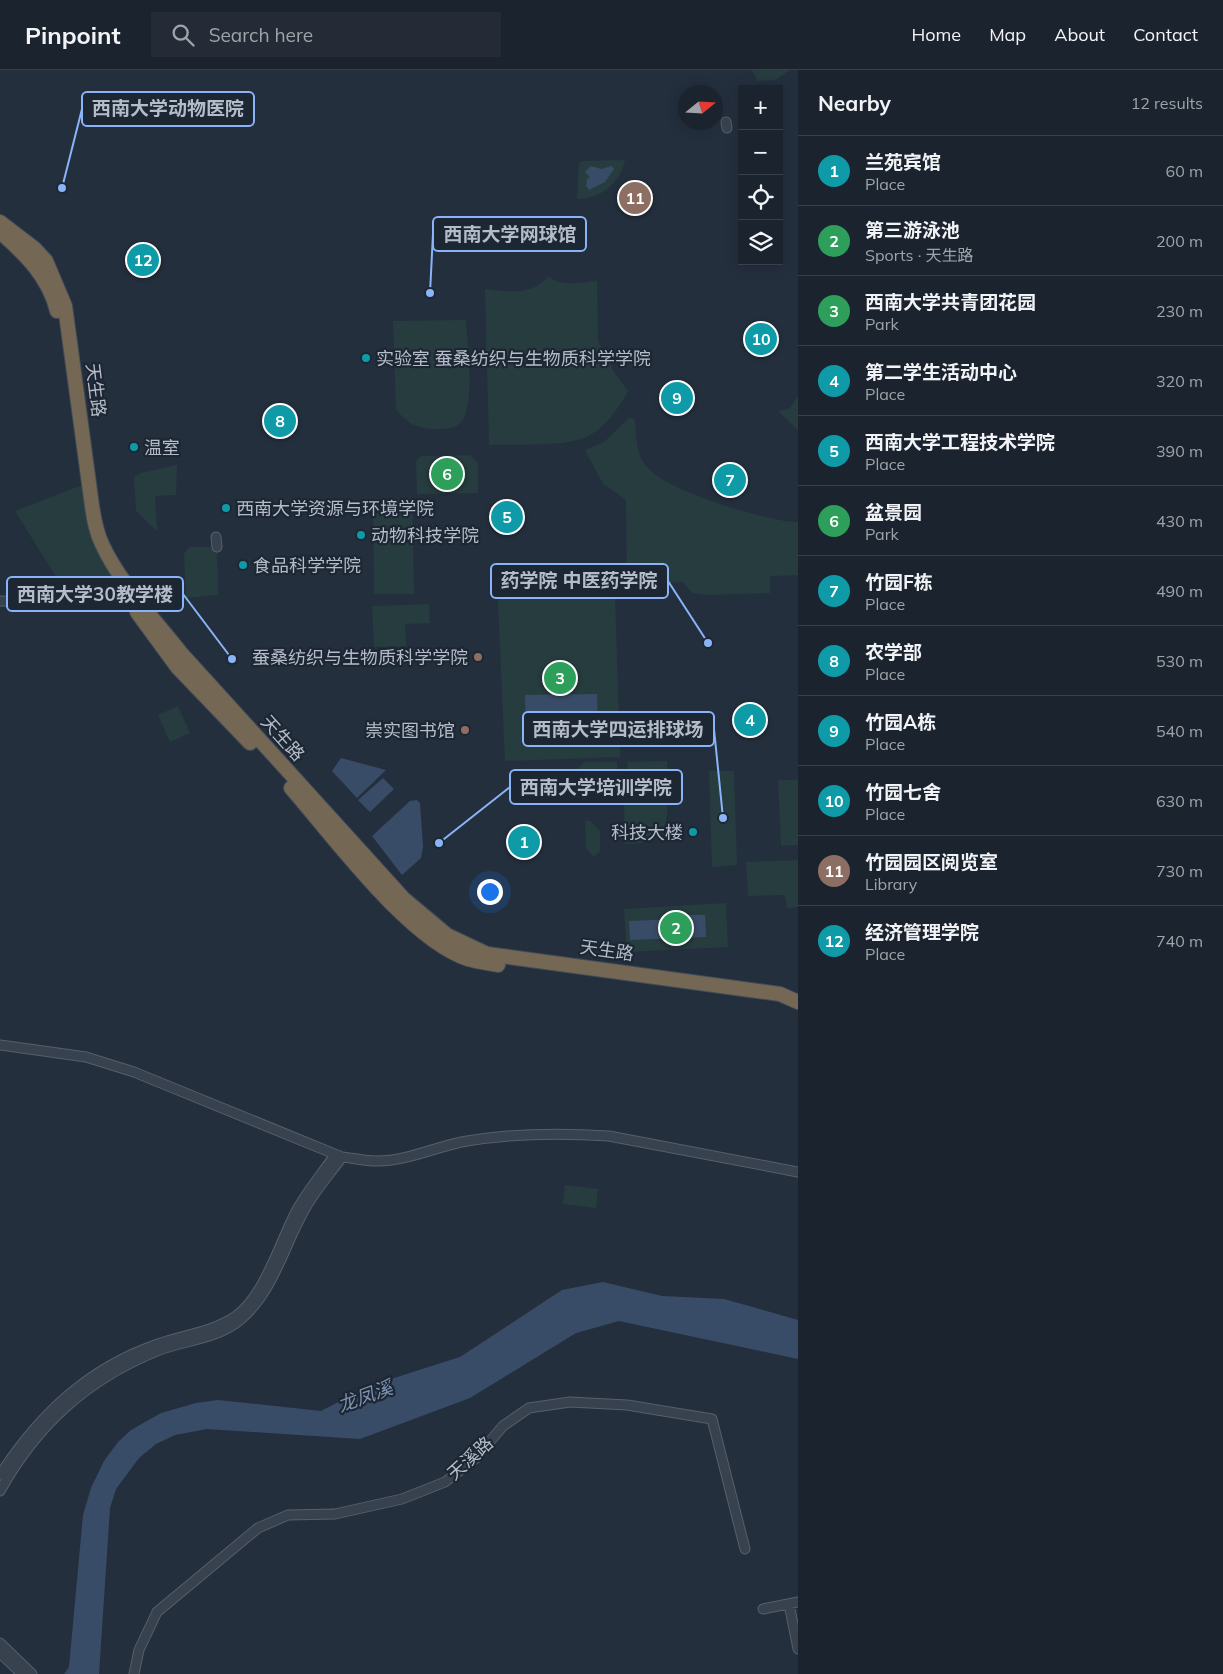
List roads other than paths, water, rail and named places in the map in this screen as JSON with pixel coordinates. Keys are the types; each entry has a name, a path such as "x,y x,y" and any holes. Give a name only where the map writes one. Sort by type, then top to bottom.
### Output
{"highway":[{"name":"天生路","path":"0,222 34,248 46,261 66,306 92,506 99,536 109,558 181,653 404,899 447,935 487,954 780,994 798,1002"},
{"name":"天生路","path":"0,232 37,268 56,307 63,335 85,510 96,547 126,595 178,668 268,761 395,908 437,942 467,959 499,965 598,974 757,998 779,1002 798,1011"}],"street":[{"path":"0,601 60,602 126,595"},
{"path":"0,1045 86,1057 134,1072 170,1085 339,1156 375,1161 393,1160 464,1142 500,1136 578,1134 609,1136 798,1172"},
{"path":"0,1475 21,1442 44,1415 78,1387 116,1362 157,1344 216,1327 236,1316 249,1304 298,1207 339,1156"},
{"path":"0,1491 28,1446 50,1421 83,1392 119,1368 151,1354 218,1334 239,1321 254,1308 269,1284 305,1208 339,1156"},
{"name":"天溪路","path":"134,1674 139,1650 157,1612 258,1528 288,1515 335,1514 402,1499 444,1482 475,1459 503,1426 529,1408 570,1402 627,1405 712,1418 745,1550"},
{"path":"763,1609 793,1603 798,1649"},
{"path":"0,1643 32,1674"},
{"path":"0,1653 22,1674"}],"water":[{"path":"591,166 601,169 612,166 614,169 605,182 589,190 586,186 587,179 590,177 585,172"},
{"path":"597,694 598,736 526,738 525,695"},
{"path":"341,758 386,770 357,798 332,771"},
{"path":"383,778 394,789 370,812 358,800"},
{"path":"417,800 420,803 423,847 421,858 402,875 372,836 410,801"},
{"path":"680,915 705,915 706,937 681,938"},
{"path":"677,919 678,938 630,940 629,921"},
{"name":"龙凤溪","path":"603,1282 662,1296 724,1299 798,1320 798,1359 619,1321 576,1333 470,1398 360,1439 207,1429 175,1435 156,1444 139,1458 116,1489 110,1508 99,1674 64,1674 69,1667 83,1515 91,1488 104,1461 118,1442 131,1430 161,1413 196,1403 218,1400 321,1411 369,1386 460,1357 562,1290"}],"place":[{"name":"西南大学动物医院","path":"62,188"},
{"name":"竹园园区阅览室","path":"635,198"},
{"name":"经济管理学院","path":"143,260"},
{"name":"西南大学网球馆","path":"430,293"},
{"name":"竹园七舍","path":"761,339"},
{"name":"实验室 蚕桑纺织与生物质科学学院","path":"366,358"},
{"name":"竹园A栋","path":"677,398"},
{"name":"农学部","path":"280,421"},
{"name":"温室","path":"134,447"},
{"name":"盆景园","path":"447,474"},
{"name":"竹园F栋","path":"730,480"},
{"name":"西南大学资源与环境学院","path":"226,508"},
{"name":"西南大学工程技术学院","path":"507,517"},
{"name":"动物科技学院","path":"361,535"},
{"name":"食品科学学院","path":"243,565"},
{"name":"药学院 中医药学院","path":"708,643"},
{"name":"蚕桑纺织与生物质科学学院","path":"478,657"},
{"name":"西南大学30教学楼","path":"232,659"},
{"name":"西南大学共青团花园","path":"560,678"},
{"name":"第二学生活动中心","path":"750,720"},
{"name":"崇实图书馆","path":"465,730"},
{"name":"西南大学四运排球场","path":"723,818"},
{"name":"科技大楼","path":"693,832"},
{"name":"兰苑宾馆","path":"524,842"},
{"name":"西南大学培训学院","path":"439,843"},
{"name":"第三游泳池","path":"676,928"}]}
